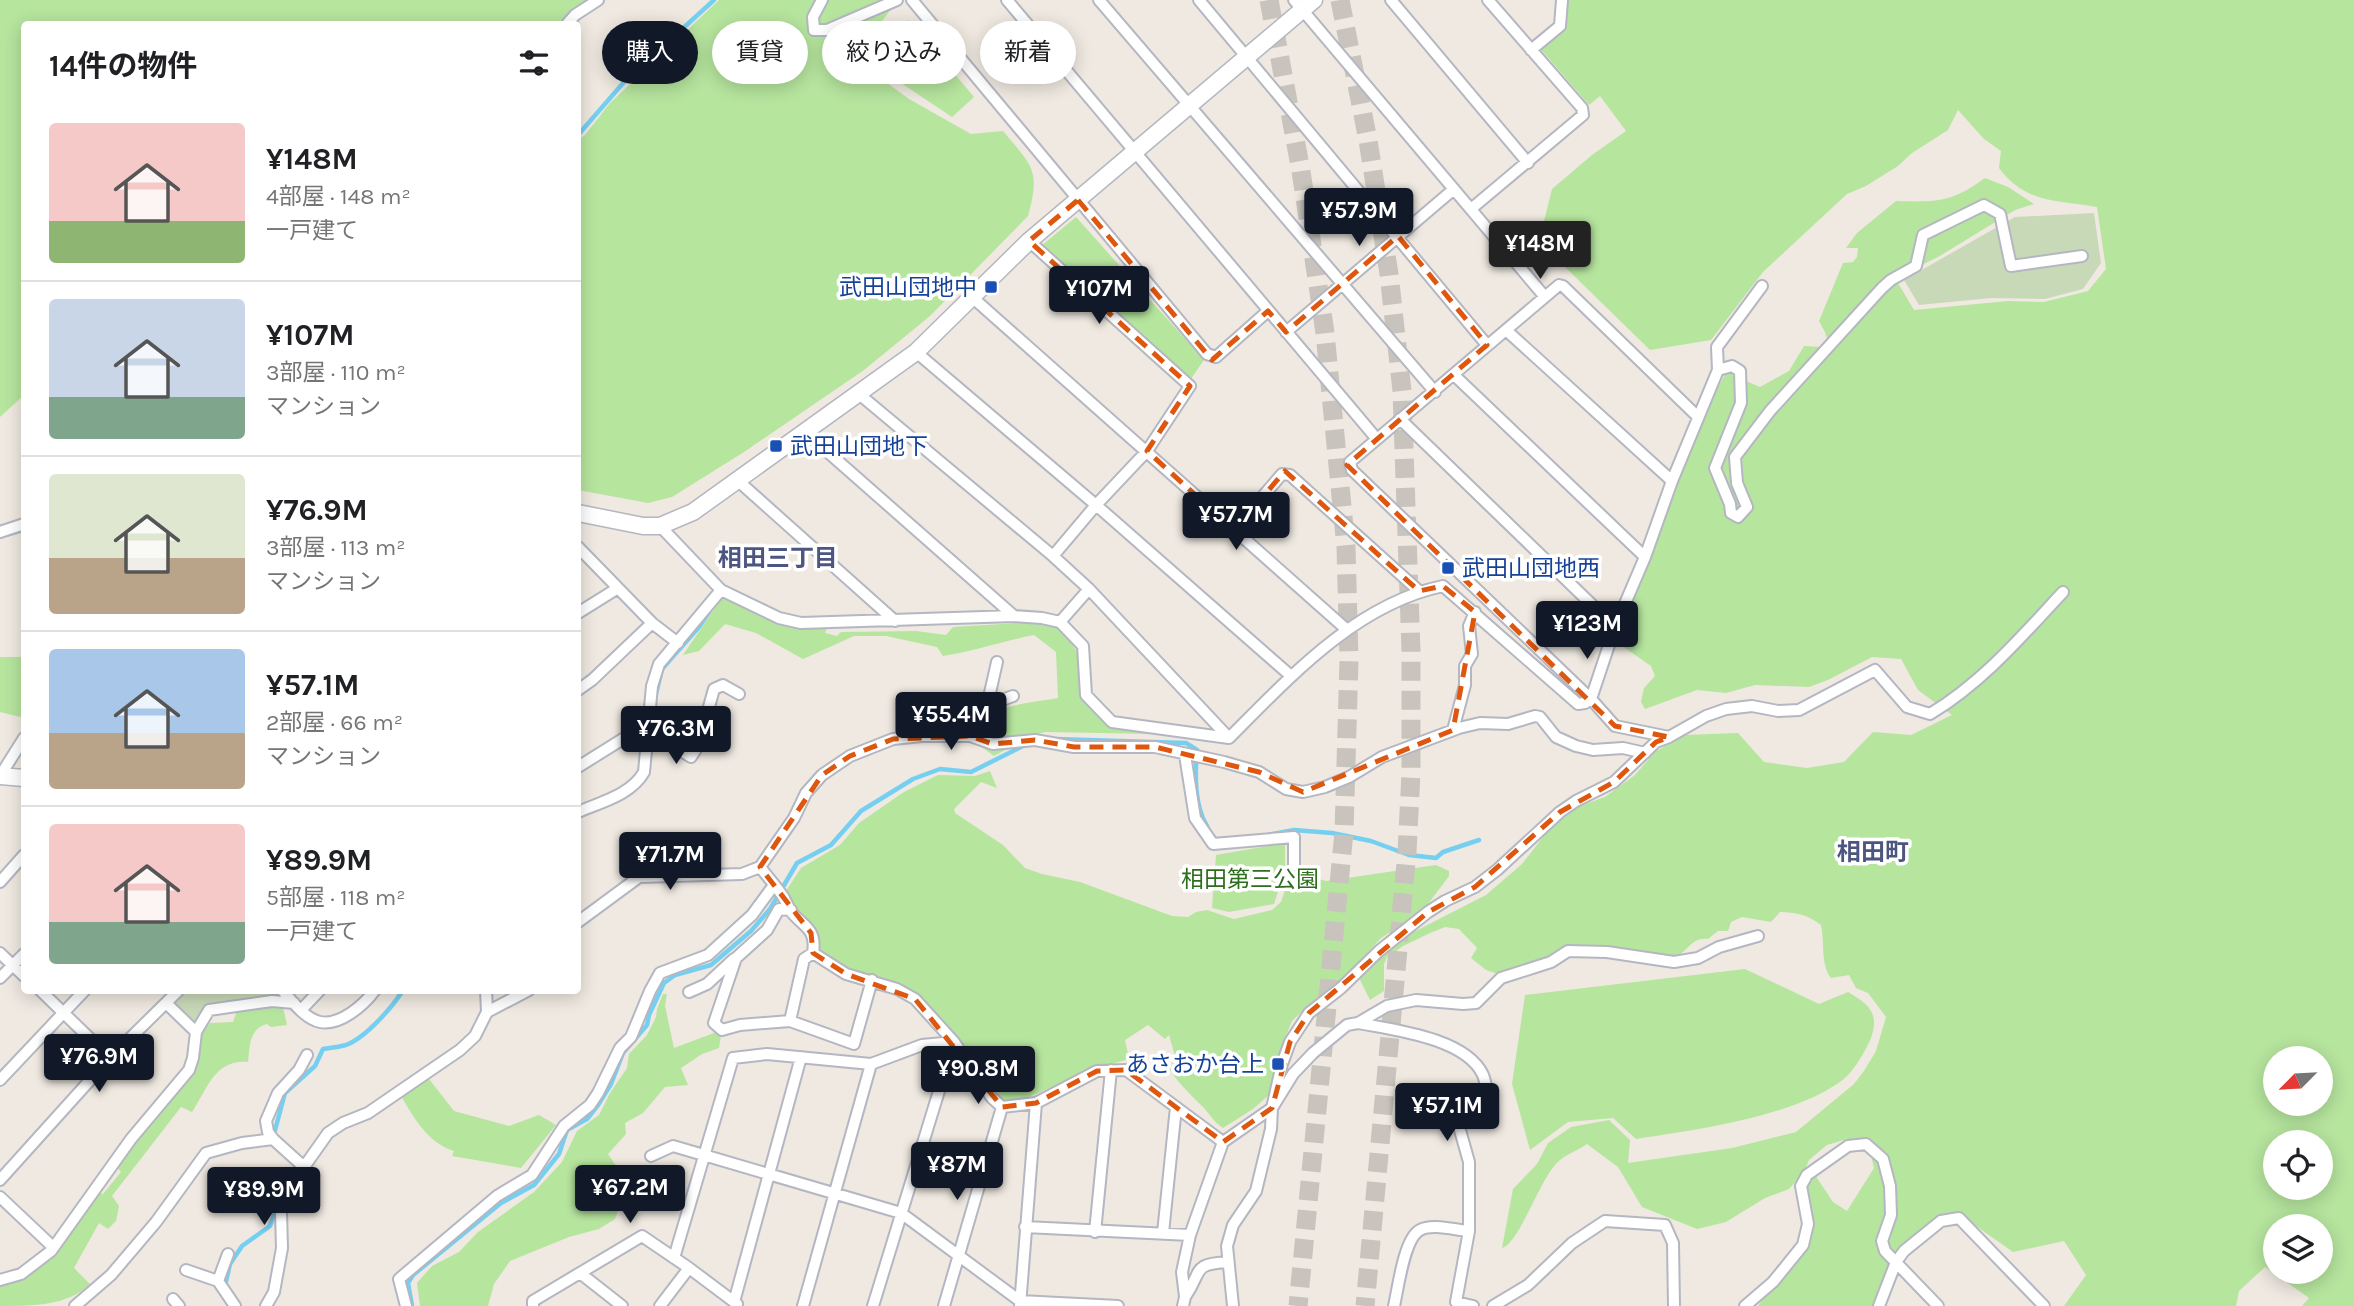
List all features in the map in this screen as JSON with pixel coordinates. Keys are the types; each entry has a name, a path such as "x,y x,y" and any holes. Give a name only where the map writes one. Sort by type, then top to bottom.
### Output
{"street":[{"path":"570,21 598,0"},
{"path":"822,0 813,18 814,30 827,30 897,0"},
{"path":"912,0 1207,354 1216,357 1268,311"},
{"path":"1007,0 1376,438"},
{"path":"1099,0 1435,392"},
{"path":"1199,0 1488,345"},
{"path":"1391,0 1528,163"},
{"path":"1471,209 1583,115 1582,108 1488,0"},
{"path":"1531,50 1560,26 1562,0"},
{"path":"581,514 643,526 660,526 693,512 916,352 1029,241 1246,58 1303,3 1545,297"},
{"path":"1286,332 1454,189"},
{"path":"1718,370 1732,366 1740,371 1741,403 1715,468 1731,513 1738,517 1747,507 1737,483 1735,457 1770,411 1882,288 1916,266 1923,235 1984,205 2000,214 2011,266 2082,256"},
{"path":"1029,241 1189,386 1147,451 1053,556"},
{"path":"1669,737 1615,726 1591,699 1352,470 1350,462 1559,285 1697,416"},
{"path":"1229,738 1291,676 1346,629 1419,591 1443,586 1578,704 1586,704 1591,699 1615,627 1645,557 1697,416 1718,370 1717,347 1762,286"},
{"path":"972,297 1346,629"},
{"path":"1506,330 1672,481"},
{"path":"916,352 1097,505 1291,676"},
{"path":"1454,375 1645,557"},
{"path":"859,394 1089,589 1229,738"},
{"path":"1400,419 1615,627"},
{"path":"805,432 1014,616"},
{"path":"1234,530 1282,474 1290,475 1419,591"},
{"path":"736,480 895,621"},
{"path":"0,532 21,525"},
{"path":"660,526 721,590 779,618 801,623 1014,616 1060,622 1083,646 1086,695 1112,722 1229,738"},
{"path":"581,550 652,623 678,643"},
{"path":"581,611 618,588"},
{"path":"1060,622 1089,589"},
{"path":"581,810 622,793 638,783 644,772 652,686 659,664 721,590"},
{"path":"1233,1306 1227,1246 1233,1225 1256,1191 1271,1129 1272,1108 1282,1064 1290,1042 1309,1013 1341,988 1379,951 1427,912 1475,887 1560,812 1614,782 1656,742 1706,716 1726,709 1752,706 1799,710 1875,670 1907,707 1930,714 1957,697 1985,674 2063,592"},
{"path":"1453,730 1465,685 1465,666 1472,654 1469,626 1475,612"},
{"path":"581,688 652,623"},
{"path":"987,706 997,662"},
{"path":"581,765 634,732 658,736 691,757 698,746 715,689 723,685 739,694"},
{"path":"950,736 959,721 974,711 1013,696"},
{"path":"581,920 639,877 742,874 760,867 793,818 806,793 822,775 850,756 893,739 970,736 993,744 1035,740 1074,747 1156,747 1259,772 1286,789 1303,792 1325,787 1349,777 1382,757 1453,730 1480,723 1508,724 1538,716 1556,737 1576,746 1593,750 1623,748 1645,753"},
{"path":"21,743 0,776 21,778"},
{"path":"1185,755 1195,818 1213,844 1294,837 1294,865"},
{"path":"0,881 21,858"},
{"path":"760,867 784,897 790,911 807,925 814,944 813,953 804,959 790,1021"},
{"path":"406,1306 399,1279 497,1196 532,1174 564,1126 590,1105 620,1048 631,1037 660,974 708,955 752,915 774,886"},
{"path":"689,992 707,984 767,930 779,909 790,911"},
{"path":"1359,1023 1387,1006 1416,1000 1476,1003 1501,978 1551,962 1568,951 1607,952 1674,962 1698,958 1719,947 1758,936"},
{"path":"813,953 846,974 897,989 915,999 954,1042 992,1098 1002,1107 1035,1103 1097,1070 1126,1070 1223,1142"},
{"path":"0,954 21,972"},
{"path":"0,978 21,957"},
{"path":"736,957 714,1023 722,1030 740,1025 790,1021 854,1044 872,980"},
{"path":"44,994 110,1058"},
{"path":"0,1080 81,994"},
{"path":"0,1180 110,1058 175,994"},
{"path":"286,994 297,1007 320,1022 333,1021 350,1014 372,994"},
{"path":"0,1280 21,1274 53,1247 131,1139 189,1070 196,1032 209,1010 272,1001 297,1007 315,994"},
{"path":"266,1306 274,1292 282,1248 281,1212 286,1196 304,1167 328,1133 343,1123 368,1113 460,1050 475,1036 487,1012 486,994"},
{"path":"487,1012 521,994"},
{"path":"166,1003 196,1032"},
{"path":"1184,1301 1182,1272 1190,1235 1223,1142 1272,1108 1293,1074 1313,1053 1347,1024 1359,1023 1451,1045 1482,1073 1487,1091 1456,1116 1469,1162 1469,1231 1456,1302 1473,1306"},
{"path":"674,1258 733,1058 767,1054 871,1064 922,1045 954,1042"},
{"path":"873,1306 954,1042"},
{"path":"304,1167 273,1139 268,1132 266,1121 278,1093 299,1070 307,1055"},
{"path":"533,1306 533,1301 642,1236 737,1304 801,1057"},
{"path":"803,1306 871,1064"},
{"path":"1096,1232 1111,1070"},
{"path":"1020,1304 1035,1103"},
{"path":"944,1306 1002,1107"},
{"path":"1163,1233 1176,1107"},
{"path":"75,1306 129,1254 206,1153 242,1143 273,1139"},
{"path":"1745,1306 1773,1282 1803,1245 1808,1224 1801,1186 1807,1175 1848,1146 1866,1144 1883,1158 1887,1168 1891,1215 1882,1241 1889,1258 1938,1306"},
{"path":"650,1156 673,1146 901,1213 1020,1304 1118,1306"},
{"path":"0,1197 53,1247"},
{"path":"1879,1306 1903,1251 1941,1221 1959,1218 2044,1306"},
{"path":"1493,1306 1528,1285 1572,1243 1605,1221 1665,1225 1673,1243 1674,1306"},
{"path":"1025,1227 1190,1235"},
{"path":"1394,1306 1409,1243 1418,1230 1427,1227 1469,1231"},
{"path":"218,1281 228,1254"},
{"path":"1184,1301 1197,1271 1206,1263 1228,1262"},
{"path":"660,1306 689,1268"},
{"path":"186,1270 218,1281 235,1306"},
{"path":"580,1273 622,1306"}],"highlighted area":[{"path":"1078,200 1212,360 1268,311 1286,332 1398,236 1487,345 1347,465 1615,726 1669,737 1656,742 1614,782 1560,812 1475,887 1428,912 1309,1013 1290,1042 1272,1108 1223,1142 1126,1070 1097,1071 1036,1103 1002,1107 915,999 846,974 813,953 811,933 760,867 822,775 850,756 893,739 970,736 993,744 1035,740 1074,747 1155,747 1259,772 1303,792 1453,730 1475,612 1443,586 1419,591 1285,471 1234,530 1147,451 1190,386 1029,241"}],"green space":[{"path":"0,0 590,0 566,21 21,21 21,398 0,417"},
{"path":"719,0 898,0 882,21 822,21 822,84 888,84 909,99 971,134 1003,131 1027,161 1034,188 1028,216 930,316 864,370 744,452 672,497 648,503 581,491 581,138 610,103 630,84 698,84 697,21"},
{"path":"1566,0 2354,0 2354,1306 2302,1306 2309,1298 2289,1284 2333,1284 2333,1214 2263,1214 2263,1269 2239,1291 2236,1306 2064,1306 2086,1275 2064,1241 2013,1252 1959,1214 1939,1218 1888,1271 1874,1306 1758,1306 1799,1259 1810,1239 1812,1221 1806,1184 1815,1175 1833,1202 1847,1211 1874,1168 1869,1147 1860,1141 1847,1139 1827,1145 1809,1160 1804,1172 1789,1189 1765,1198 1726,1222 1697,1229 1642,1207 1618,1167 1587,1144 1562,1159 1552,1169 1516,1235 1502,1248 1513,1189 1537,1164 1548,1143 1571,1127 1609,1120 1630,1140 1628,1163 1732,1148 1796,1132 1854,1084 1876,1051 1886,1017 1868,993 1856,988 1849,975 1831,978 1824,959 1821,925 1807,916 1786,912 1780,912 1771,922 1742,917 1731,922 1728,931 1718,931 1708,939 1697,940 1674,958 1566,948 1526,966 1498,974 1486,970 1471,958 1477,948 1459,929 1445,927 1403,946 1387,957 1384,964 1384,991 1370,1000 1358,976 1398,940 1486,895 1522,864 1550,828 1580,806 1605,797 1635,775 1655,752 1684,735 1738,733 1764,762 1807,768 1844,762 1873,732 1911,735 1952,715 1918,690 1901,659 1872,657 1809,687 1755,685 1726,693 1697,690 1645,709 1641,702 1644,688 1655,676 1651,666 1615,641 1702,419 1725,374 1746,369 1746,381 1760,387 1789,371 1804,346 1821,347 1828,342 1819,321 1843,263 1853,262 1857,257 1858,248 1846,248 1857,233 1896,201 1953,197 1985,178 2008,187 2034,204 2015,210 1938,257 1895,278 1914,310 2008,301 2044,302 2088,291 2106,269 2097,207 2043,198 2020,188 1999,168 2001,151 1984,139 1958,110 1948,130 1912,153 1898,166 1866,186 1847,194 1763,272 1711,340 1650,350 1565,267 1553,250 1543,225 1552,189 1626,131 1600,96 1589,105 1538,46 1563,26"},
{"path":"902,84 963,84 974,97 952,117"},
{"path":"2094,213 2101,263 2083,289 2045,299 1991,298 1919,305 1904,280 2015,217"},
{"path":"1076,217 1204,360 1190,380 1041,246"},
{"path":"723,596 790,625 827,628 825,633 837,636 841,632 916,631 946,635 953,627 1036,622 1059,625 1076,650 1081,674 1080,697 1110,727 1208,735 1045,732 1033,735 994,756 976,743 963,727 965,722 999,709 1058,698 1056,652 1034,635 943,656 937,647 886,636 854,636 803,659 756,633 725,624 699,651 683,655"},
{"path":"0,657 21,657 21,717 0,712"},
{"path":"990,771 997,788 981,782 954,809 955,813 1003,845 1025,868 1080,882 1172,916 1188,917 1207,910 1234,919 1272,910 1281,902 1290,875 1305,875 1326,881 1436,865 1449,871 1449,876 1422,912 1381,938 1339,983 1312,1002 1292,1021 1276,1060 1269,1095 1223,1128 1170,1070 1175,1056 1169,1035 1165,1039 1148,1025 1125,1040 1129,1059 1091,1070 1013,1104 998,1097 962,1046 915,995 842,970 818,951 818,932 798,912 786,891 801,868 840,845 859,823 904,792 938,775 975,776"},
{"name":"相田第三公園","path":"1285,843 1285,871 1274,904 1229,912 1212,908 1216,855"},
{"path":"1745,969 1819,1004 1848,992 1866,1005 1873,1015 1871,1038 1853,1070 1845,1078 1825,1091 1774,1112 1715,1126 1636,1139 1613,1118 1568,1122 1530,1150 1512,1084 1525,995"},
{"path":"183,994 280,994 284,998 207,1007 195,1026 172,1005"},
{"path":"663,994 667,994 665,1006 674,1048 722,1030 719,1048 702,1054 681,1068 688,1085 665,1087 643,1113 625,1123 626,1134 608,1154 618,1169 612,1181 622,1199 615,1219 599,1229 569,1237 510,1261 494,1284 488,1306 420,1306 417,1283 432,1266 459,1252 478,1232 534,1192 562,1162 577,1131 599,1115 627,1068 629,1054 647,1035"},
{"path":"283,1007 287,1025 261,1026 252,1038 248,1062 237,1062 220,1070 192,1112 181,1107 112,1196 119,1206 116,1221 108,1229 99,1223 74,1268 90,1284 60,1301 0,1306 0,1280 51,1251 96,1192 103,1194 121,1172 116,1166 200,1060 200,1035 210,1023 233,1022 237,1011"},
{"path":"430,1077 454,1111 509,1126 539,1115 556,1125 521,1168 452,1156 454,1151 429,1136 401,1096"}],"waterway":[{"path":"581,132 624,82 714,0"},
{"path":"5,535 21,531"},
{"path":"656,694 662,669 709,612"},
{"path":"1055,739 1186,743 1197,750 1198,799 1207,826"},
{"path":"412,1306 408,1283 413,1275 501,1203 534,1185 559,1154 567,1130 587,1119 598,1105 611,1084 623,1053 647,1025 664,983 675,975 711,965 751,931 770,909 797,863 831,845 861,811 913,779 940,769 971,772 1027,744"},
{"path":"648,770 651,748"},
{"path":"1268,835 1294,830 1332,833 1371,841 1409,855 1436,858 1443,852 1479,840"},
{"path":"274,1134 285,1093 315,1066 323,1049 346,1045 361,1036 400,994"},
{"path":"285,1189 291,1174"},
{"path":"225,1286 230,1264 242,1246 270,1226 277,1207"}],"tunnel":[{"path":"1269,0 1301,171 1325,333 1346,547 1349,660 1344,832 1298,1306"},
{"path":"1340,0 1368,140 1389,274 1402,391 1411,651 1411,773 1407,852 1365,1306"}],"place":[{"name":"武田山団地中","path":"991,287"},
{"name":"武田山団地下","path":"776,446"},
{"name":"武田山団地西","path":"1448,568"},
{"name":"あさおか台上","path":"1278,1064"}],"district":[{"name":"相田三丁目","path":"778,558"},
{"name":"相田町","path":"1873,852"}]}
